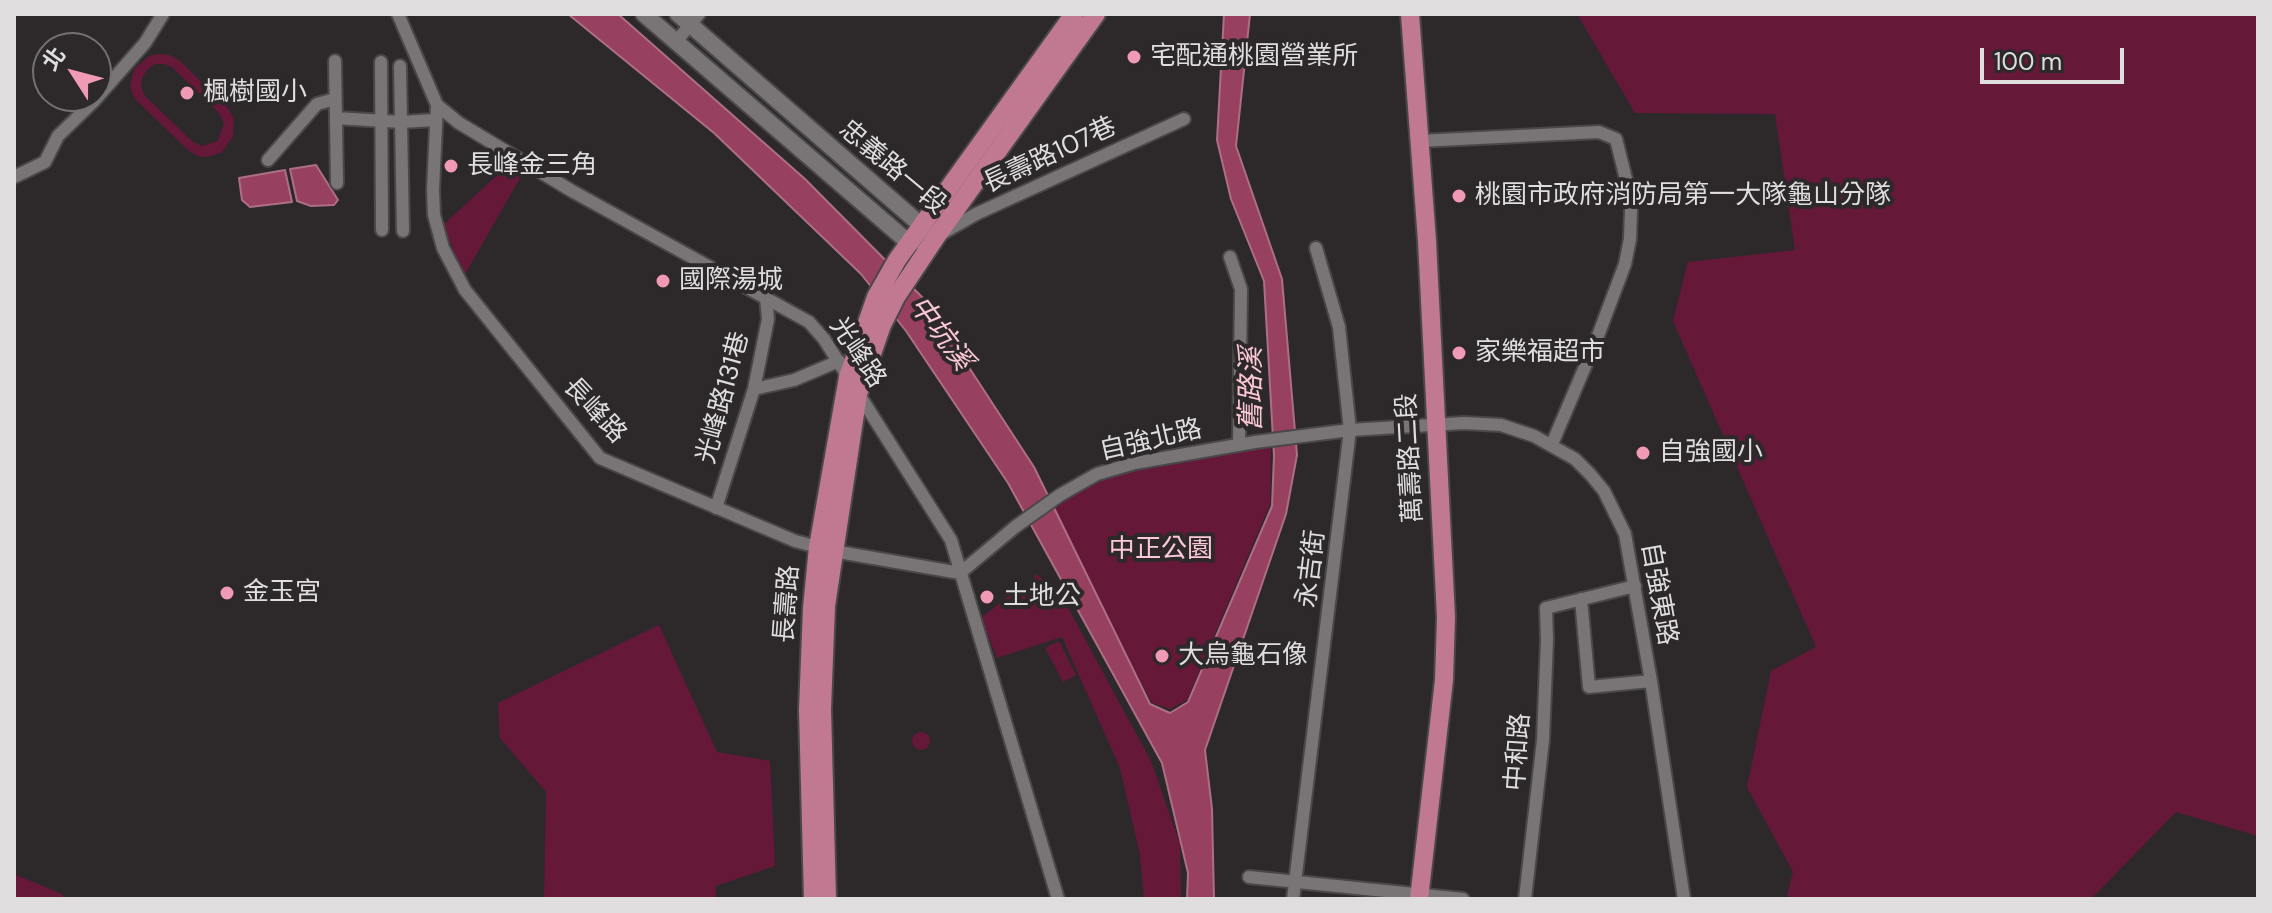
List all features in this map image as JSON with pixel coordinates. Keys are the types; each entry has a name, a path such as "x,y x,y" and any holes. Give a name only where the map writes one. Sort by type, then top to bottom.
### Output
{"main road":[{"name":"忠義路一段","path":"644,14 908,242 936,237"},
{"path":"874,322 897,260 908,242 1074,14"},
{"path":"874,322 1096,14"},
{"name":"萬壽路二段","path":"1410,14 1446,617 1431,803 1419,896"},
{"name":"忠義路一段","path":"689,18 936,237"},
{"name":"長壽路","path":"813,899 816,744 826,606 826,549 843,369 874,322"},
{"name":"長壽路","path":"826,549 874,322"},
{"name":"長壽路","path":"816,744 827,899"}],"street":[{"path":"14,177 45,162 58,136 135,55 163,14"},
{"name":"光峰路","path":"398,14 437,105 459,123 572,191 809,322 843,369 951,540 1058,899"},
{"path":"675,43 689,18"},
{"path":"335,61 337,183"},
{"path":"381,62 382,230"},
{"path":"400,66 403,231"},
{"path":"268,160 317,104 335,99"},
{"name":"長峰路","path":"437,105 434,215 443,248 465,290 600,458 795,541 960,573"},
{"path":"336,118 401,122 435,120"},
{"name":"長壽路107巷","path":"936,237 976,214 1184,119"},
{"path":"1419,141 1599,132 1616,139 1631,211 1625,264 1552,444"},
{"name":"永吉街","path":"1293,899 1350,430 1339,327 1316,248"},
{"path":"1230,257 1241,289 1239,445"},
{"name":"光峰路131巷","path":"716,508 754,389 768,319 766,298"},
{"path":"754,389 843,369"},
{"name":"自強東路","path":"1435,426 1464,423 1501,425 1552,444 1575,459 1604,491 1625,534 1684,899"},
{"path":"1350,430 1435,426"},
{"name":"自強北路","path":"960,573 1015,527 1060,495 1107,470 1255,442 1350,430"},
{"path":"1635,586 1581,599 1589,687 1651,681"},
{"name":"中和路","path":"1525,899 1543,740 1546,608 1581,599"},
{"path":"1249,877 1463,899"}],"green space":[{"path":"1577,14 2258,14 2258,836 2176,812 2091,899 1794,899 1787,896 1793,872 1747,787 1771,671 1816,647 1673,321 1688,262 1795,250 1775,114 1635,113"},
{"path":"170,55 180,61 228,108 234,119 233,136 222,152 201,157 190,152 135,99 130,87 134,69 149,56","holes":["155,64 172,67 219,113 224,123 218,141 202,146 193,142 145,96 141,87 142,78"]},
{"path":"505,168 520,178 464,276 443,225"},
{"name":"中正公園","path":"1271,446 1270,504 1187,700 1170,709 1152,703 1046,513 1090,484 1163,462"},
{"path":"1036,574 1060,593 1151,761 1180,844 1181,899 1144,899 1140,855 1120,768 1062,637 997,658 981,618 1010,595 1019,600"},
{"path":"659,625 717,752 770,761 775,866 716,886 715,899 544,899 546,792 500,738 498,703"},
{"path":"1059,641 1076,675 1063,682 1045,648"},
{"path":"921,732 930,741 921,750 912,741"},
{"path":"14,874 62,894 65,899 14,899"}],"water":[{"name":"中坑溪","path":"568,14 618,14 805,179 925,300 1034,467 1150,704 1170,713 1188,702 1272,506 1274,456 1264,281 1231,199 1217,140 1224,14 1250,14 1236,146 1282,279 1297,455 1286,514 1205,750 1212,809 1214,899 1187,899 1188,873 1162,763 1008,483 906,331 861,274 714,133"},
{"path":"316,165 338,200 334,205 311,206 297,201 290,169"},
{"path":"285,170 292,202 250,207 242,200 239,178"}],"place":[{"name":"宅配通桃園營業所","path":"1134,57"},
{"name":"楓樹國小","path":"187,93"},
{"name":"長峰金三角","path":"451,166"},
{"name":"桃園市政府消防局第一大隊龜山分隊","path":"1459,196"},
{"name":"國際湯城","path":"663,281"},
{"name":"家樂福超市","path":"1459,353"},
{"name":"自強國小","path":"1643,453"},
{"name":"金玉宮","path":"227,593"},
{"name":"土地公","path":"987,597"},
{"name":"大烏龜石像","path":"1162,656"}],"water label":[{"name":"舊路溪","path":"1253,389"}]}
